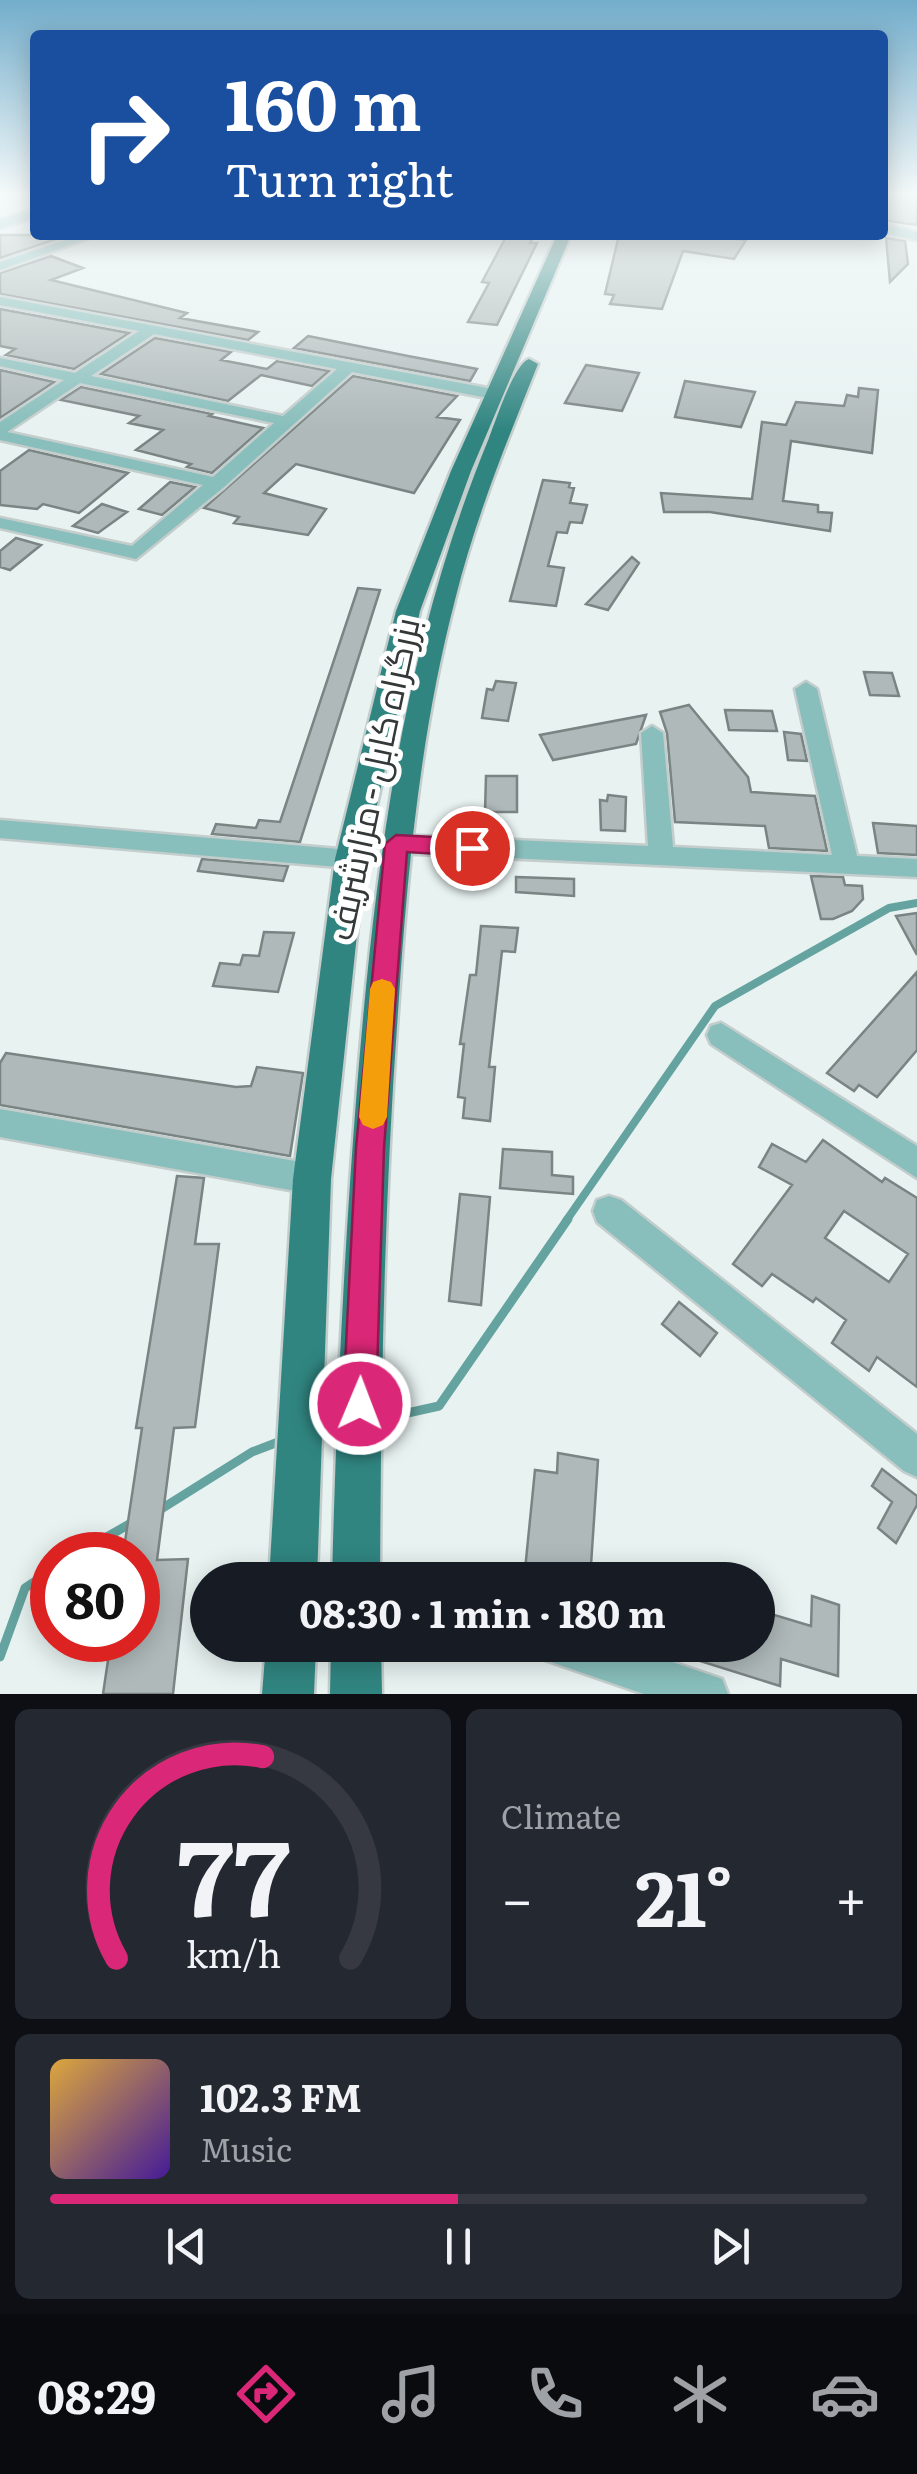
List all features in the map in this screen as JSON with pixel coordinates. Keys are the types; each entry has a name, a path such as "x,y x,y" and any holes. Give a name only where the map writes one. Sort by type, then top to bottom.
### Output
{"highway":[{"name":"بزرگراه کابل - مزارشریف","path":"295,1562 314,1162 348,871 408,610 491,454 522,354 554,272"},
{"name":"بزرگراه کابل - مزارشریف","path":"547,296 562,272"},
{"name":"بزرگراه کابل - مزارشریف","path":"359,1562 361,1334 370,1148 390,886 413,740 457,518 494,394 522,354"},
{"path":"348,871 390,886"},
{"path":"314,1162 370,1148"},
{"path":"288,1694 289,1662"},
{"path":"356,1662 356,1694"}],"street":[{"path":"0,301 494,394"},
{"path":"0,432 149,330"},
{"path":"0,362 286,421"},
{"path":"0,523 136,553 347,368"},
{"path":"0,432 218,482"},
{"path":"806,689 847,866"},
{"path":"652,733 662,857"},
{"path":"0,828 348,871"},
{"path":"396,844 917,868"},
{"path":"721,1035 917,1164"},
{"path":"0,1123 314,1162"},
{"path":"609,1211 917,1458"},
{"path":"611,1662 707,1694"}],"building":[{"path":"72,272 51,280 187,313 180,318 258,332 248,340 0,294 0,273"},
{"path":"487,272 523,272 497,325 468,322 489,283 482,282"},
{"path":"610,272 675,272 662,309 610,304 614,295 605,294"},
{"path":"0,309 129,333 74,369 6,355 15,349 0,346"},
{"path":"308,336 477,369 470,381 294,348"},
{"path":"155,338 231,352 221,360 267,369 277,361 329,371 312,386 261,375 228,401 101,374"},
{"path":"586,365 639,373 622,411 565,403"},
{"path":"0,370 54,382 0,418"},
{"path":"353,376 457,396 437,417 460,420 414,493 296,464 264,493 326,509 308,535 234,523 239,517 204,508"},
{"path":"685,381 755,392 741,427 675,417"},
{"path":"81,387 263,428 212,473 136,450 163,430 129,423 139,416 61,400"},
{"path":"859,388 878,390 872,453 791,441 783,501 818,505 818,512 832,513 830,531 710,512 664,512 661,493 752,499 762,422 786,425 796,402 844,406 847,395 858,397"},
{"path":"29,450 128,473 79,513 43,504 37,509 0,505 0,471"},
{"path":"543,480 570,483 569,487 574,488 570,503 587,505 582,523 570,522 567,533 557,532 548,566 564,568 556,606 510,601"},
{"path":"170,482 195,487 162,515 139,509"},
{"path":"102,504 127,512 98,533 73,526"},
{"path":"16,538 41,545 10,570 0,567 0,551"},
{"path":"632,557 639,563 608,610 586,604"},
{"path":"358,588 380,590 300,842 212,834 216,824 256,828 259,820 280,822"},
{"path":"864,672 892,673 899,696 870,695"},
{"path":"496,681 516,683 508,721 482,718 487,689 493,690"},
{"path":"689,705 748,777 751,792 815,796 827,851 769,848 765,826 675,822 667,733 660,712"},
{"path":"725,710 772,711 777,731 729,730"},
{"path":"646,715 636,744 553,760 540,735"},
{"path":"784,732 801,734 807,761 788,760"},
{"path":"486,776 517,776 517,812 485,812"},
{"path":"608,795 626,797 625,831 601,830 600,800 607,801"},
{"path":"873,823 917,826 917,855 878,853"},
{"path":"202,859 288,866 283,881 198,871"},
{"path":"811,876 843,877 845,885 862,886 863,899 852,911 821,919"},
{"path":"516,877 574,879 574,896 516,892"},
{"path":"917,913 917,955 896,916"},
{"path":"481,926 518,928 515,952 502,951 489,1067 495,1067 490,1121 463,1118 465,1098 458,1097 464,1044 460,1044 470,975 476,975"},
{"path":"264,932 294,933 278,992 213,986 220,963 240,965 243,955 259,956"},
{"path":"917,972 917,1050 877,1097 859,1085 854,1091 827,1073"},
{"path":"6,1053 236,1087 251,1086 257,1067 303,1073 290,1156 0,1105 0,1063"},
{"path":"823,1140 882,1182 885,1178 917,1198 917,1387 877,1357 869,1371 832,1343 846,1320 816,1298 813,1302 772,1274 762,1286 733,1264 792,1185 759,1167 772,1144 806,1162","holes":["844,1211 908,1254 889,1282 825,1238"]},
{"path":"503,1149 552,1152 552,1175 573,1177 573,1194 500,1188"},
{"path":"177,1176 204,1178 195,1244 219,1244 195,1427 174,1428 160,1537 160,1532 126,1532 142,1428 136,1428"},
{"path":"460,1194 490,1197 481,1305 449,1301"},
{"path":"679,1302 717,1333 700,1356 662,1324"},
{"path":"558,1453 598,1460 591,1562 526,1562 535,1470 557,1473"},
{"path":"882,1469 917,1496 917,1505 896,1543 878,1528 892,1502 872,1486"},
{"path":"188,1559 173,1694 103,1694 108,1662 160,1662 160,1560"},
{"path":"812,1596 839,1605 838,1676 781,1659 780,1686 703,1662 775,1662 775,1615 811,1626"}],"waterway":[{"path":"566,1221 715,1006 889,908 917,903"},
{"path":"376,1420 439,1406 568,1219"},
{"path":"318,1433 344,1427"},
{"path":"158,1511 252,1452 286,1439"},
{"path":"115,1532 133,1522"},
{"path":"0,1657 25,1588 30,1585"}],"slow traffic":[{"path":"373,1117 382,989"}],"route":[{"path":"360,1404 370,1148 396,844 472,848"}]}
